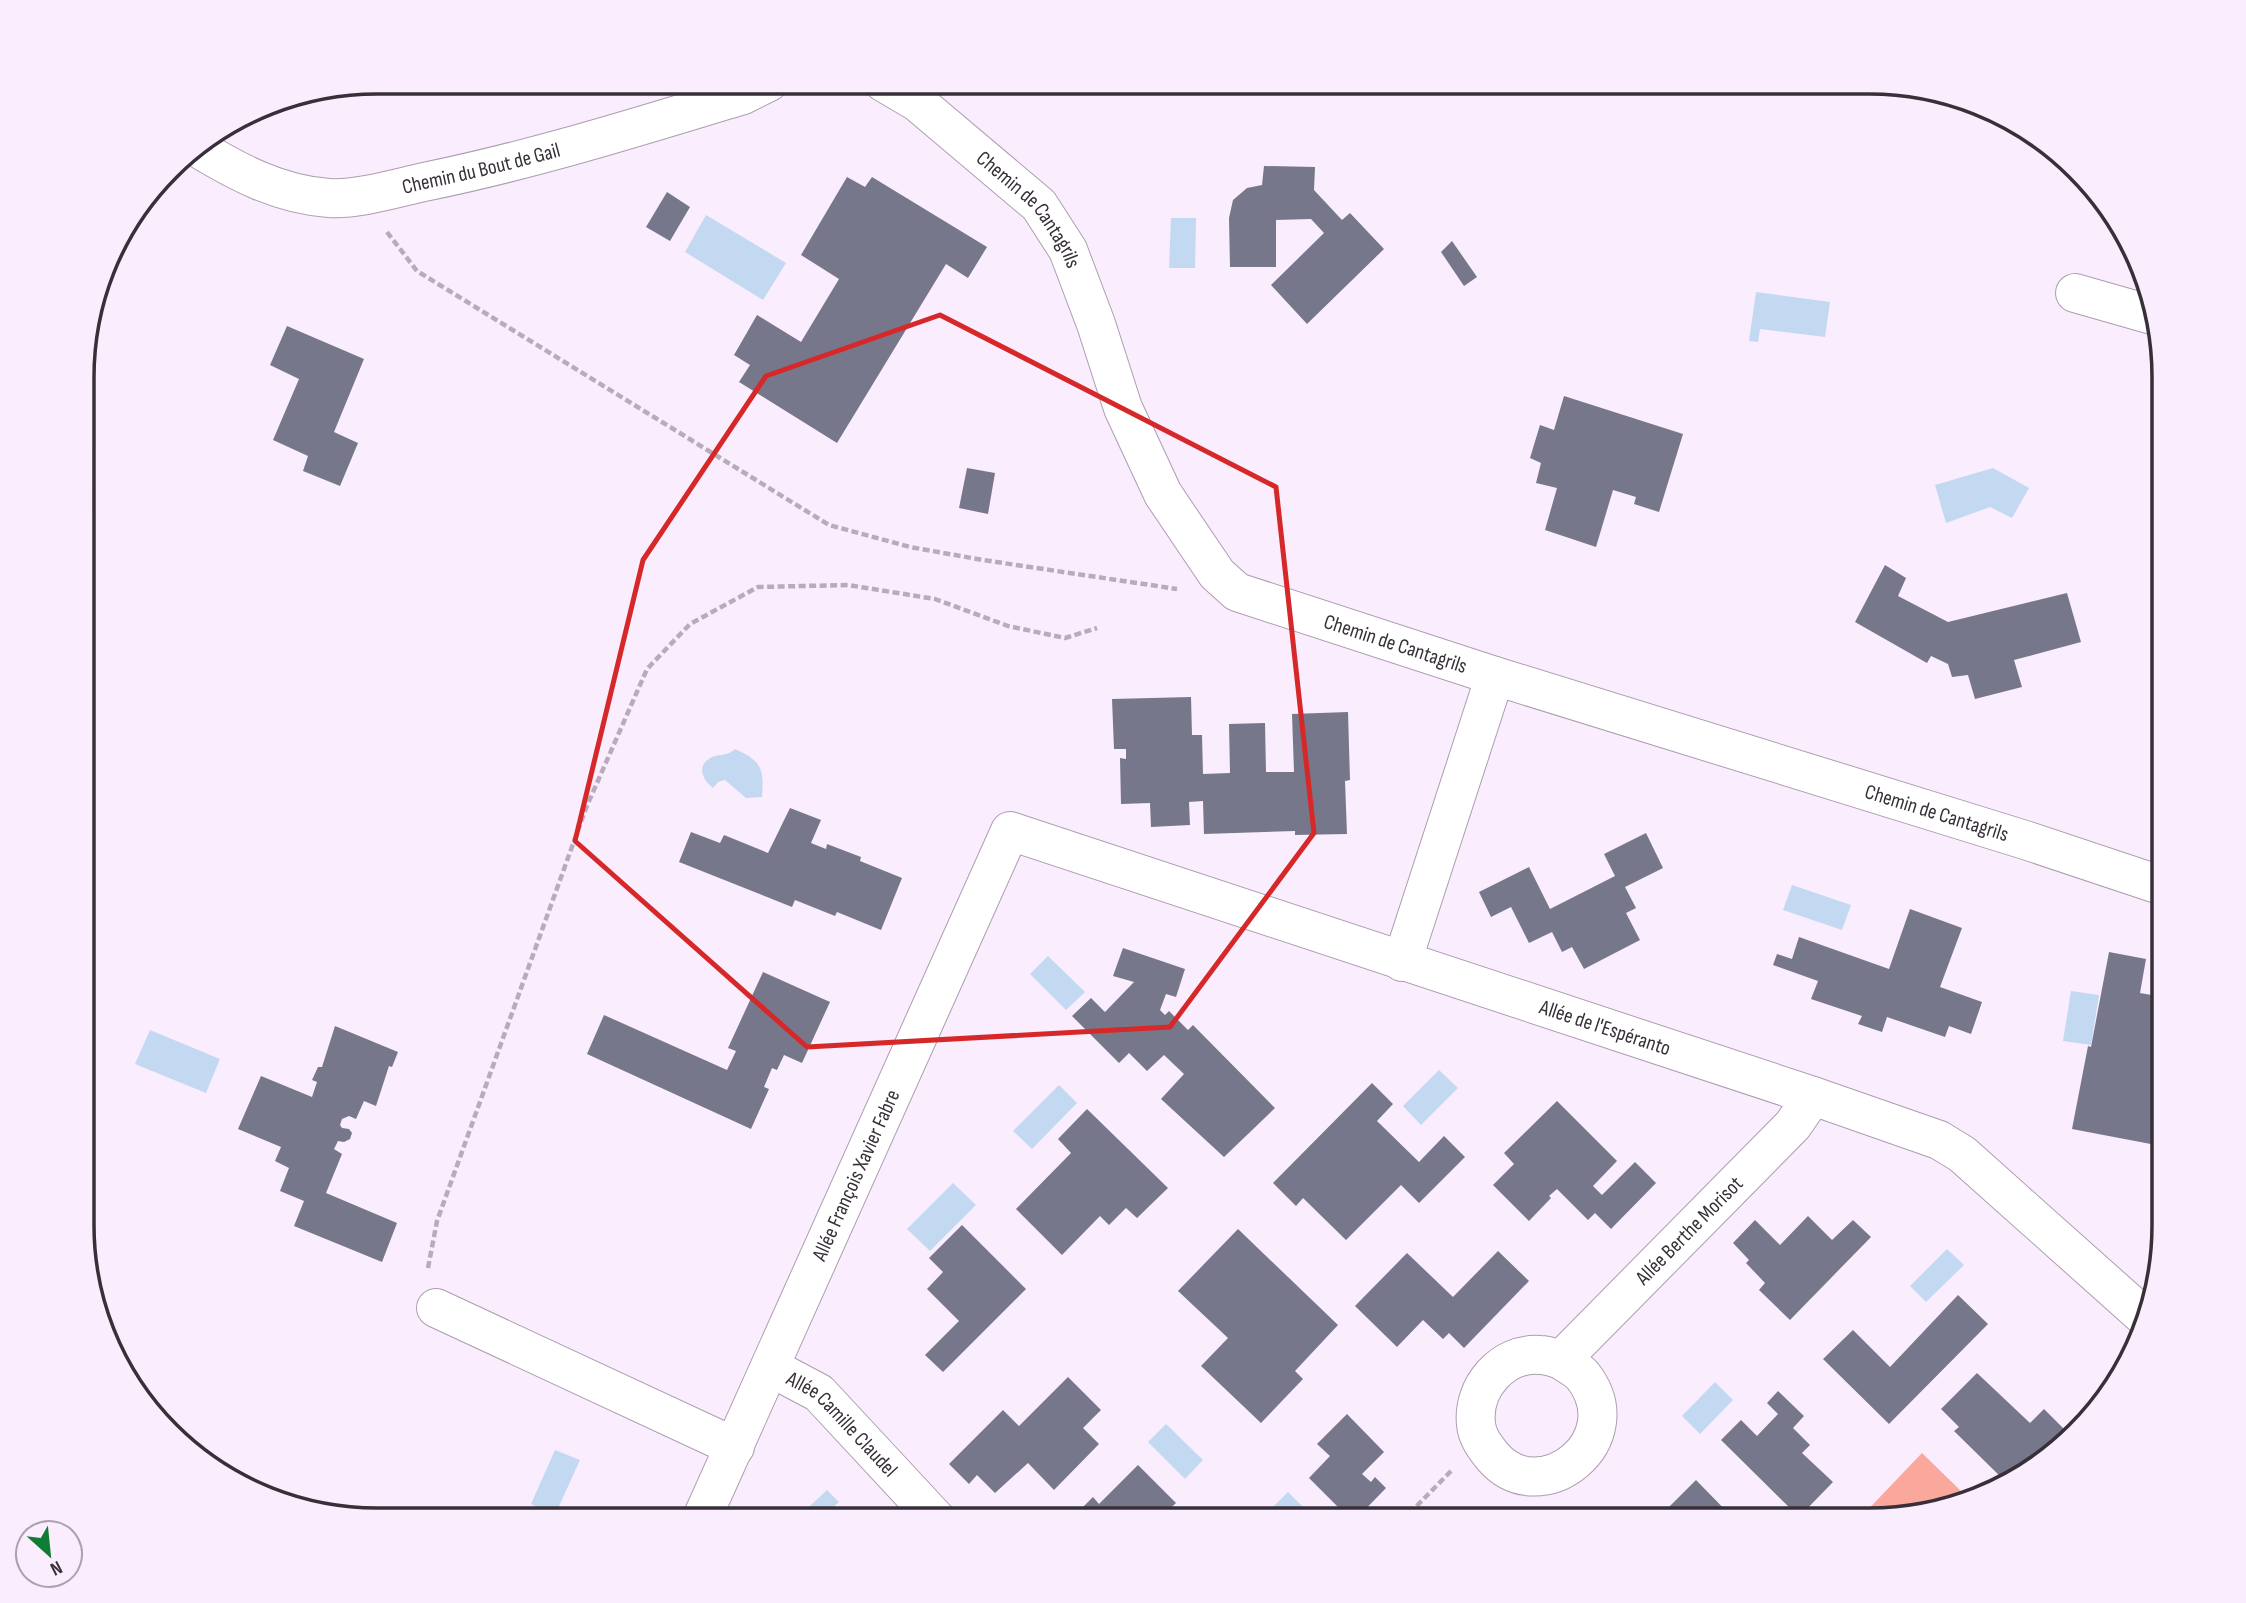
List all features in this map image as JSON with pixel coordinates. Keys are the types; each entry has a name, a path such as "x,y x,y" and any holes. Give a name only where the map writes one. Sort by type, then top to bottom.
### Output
{"street":[{"name":"Chemin du Bout de Gail","path":"205,153 233,170 282,190 331,198 378,192 480,171 745,94"},
{"name":"Chemin de Cantagrils","path":"903,94 917,102 1039,205 1068,250 1096,324 1123,408 1163,494 1217,574 1237,592 1257,601 2025,840 2151,882"},
{"path":"2074,293 2144,313"},
{"path":"1402,961 1495,676"},
{"name":"Allée de l'Espéranto","path":"1010,831 1939,1140 1962,1154 2138,1311"},
{"name":"Allée François Xavier Fabre","path":"707,1508 1010,831"},
{"name":"Allée Berthe Morisot","path":"1561,1360 1793,1125 1813,1096"},
{"path":"436,1308 735,1447"},
{"path":"1540,1354 1561,1360 1582,1374 1594,1396 1598,1422 1590,1446 1572,1465 1549,1475 1523,1475 1500,1465 1483,1445 1476,1425 1477,1404 1485,1383 1499,1367 1518,1357 1540,1354"},
{"name":"Allée Camille Claudel","path":"770,1367 819,1393 926,1508"}],"path":[{"path":"378,192 379,222 417,271 829,525 909,547 983,560 1167,588 1237,592"},
{"path":"436,1308 426,1276 436,1220 586,808 647,669 681,633 690,624 758,587 848,585 935,600 1008,626 1065,638 1097,628"},
{"path":"1415,1508 1453,1469 1483,1445"}],"highlighted area":[{"path":"940,315 1276,487 1314,833 1170,1027 807,1047 575,841 643,560 766,376"}],"shaded area":[{"path":"1922,1453 1962,1492 1924,1503 1869,1508"}],"water":[{"path":"706,215 786,263 763,300 685,252"},
{"path":"1171,218 1196,218 1195,268 1169,268"},
{"path":"1756,292 1830,302 1825,337 1760,329 1758,342 1749,341"},
{"path":"1993,468 2029,488 2012,518 1990,507 1946,523 1935,485"},
{"path":"735,749 751,758 759,767 762,797 746,798 725,780 718,782 713,788 704,778 702,770 705,762"},
{"path":"1792,885 1851,905 1842,930 1783,910"},
{"path":"1048,956 1085,992 1066,1010 1030,974"},
{"path":"2071,991 2099,995 2091,1045 2063,1041"},
{"path":"150,1030 220,1059 206,1093 135,1064"},
{"path":"1439,1070 1458,1088 1421,1125 1403,1106"},
{"path":"1059,1085 1077,1103 1032,1149 1013,1131"},
{"path":"953,1183 976,1205 930,1251 907,1229"},
{"path":"1947,1249 1964,1265 1926,1302 1910,1286"},
{"path":"1715,1382 1733,1400 1700,1434 1682,1416"},
{"path":"1166,1424 1203,1460 1185,1479 1148,1442"},
{"path":"555,1450 580,1460 558,1508 540,1508 531,1504"},
{"path":"827,1490 839,1502 832,1508 808,1508"},
{"path":"1288,1492 1304,1508 1272,1508"}],"building":[{"path":"1264,166 1315,167 1314,190 1342,220 1350,213 1384,249 1307,324 1271,285 1324,233 1311,219 1276,220 1276,267 1230,267 1229,218 1233,200 1247,188 1262,185"},
{"path":"847,177 865,187 872,177 987,247 968,278 946,264 837,443 739,382 750,365 734,355 757,315 801,342 839,279 801,255"},
{"path":"667,192 690,207 670,241 646,227"},
{"path":"1452,241 1477,277 1464,286 1441,252"},
{"path":"287,326 364,359 334,432 358,443 340,486 303,471 308,456 273,440 299,379 270,365"},
{"path":"1564,396 1683,434 1659,512 1634,504 1636,497 1613,490 1596,547 1545,530 1557,488 1536,483 1541,463 1530,458 1540,425 1554,430"},
{"path":"967,468 995,473 988,514 959,508"},
{"path":"1885,565 1906,578 1898,596 1948,622 2067,593 2081,642 2014,660 2022,687 1975,699 1968,675 1952,677 1948,664 1931,656 1927,663 1855,622"},
{"path":"1191,697 1192,735 1202,735 1203,774 1230,773 1229,724 1265,723 1266,772 1294,772 1292,714 1348,712 1350,780 1345,781 1347,834 1295,835 1295,831 1204,834 1203,801 1189,802 1190,825 1151,827 1150,803 1121,804 1120,758 1126,759 1126,749 1114,749 1112,699"},
{"path":"790,808 821,820 811,843 826,849 827,844 861,857 860,861 902,878 881,930 837,912 835,916 795,900 792,907 679,862 691,832 720,843 724,835 768,853"},
{"path":"1646,833 1663,868 1625,887 1636,908 1626,913 1640,940 1584,969 1572,947 1562,952 1552,932 1529,943 1511,907 1491,917 1479,892 1529,867 1550,909 1615,876 1604,854"},
{"path":"1910,909 1962,928 1940,987 1982,1002 1971,1034 1949,1026 1945,1037 1887,1017 1882,1032 1858,1024 1862,1016 1811,999 1818,981 1773,965 1777,954 1792,959 1799,937 1889,969"},
{"path":"1123,948 1185,969 1176,997 1166,994 1160,1010 1165,1015 1169,1011 1188,1030 1193,1025 1275,1108 1224,1157 1161,1099 1184,1074 1164,1055 1147,1071 1129,1053 1119,1063 1072,1016 1091,998 1105,1012 1134,982 1113,976"},
{"path":"2109,952 2146,959 2140,993 2151,995 2151,1144 2072,1129 2088,1046 2091,1047"},
{"path":"763,972 830,1002 802,1063 784,1055 777,1070 772,1068 764,1087 769,1089 751,1129 587,1054 604,1015 727,1070 736,1051 728,1048"},
{"path":"335,1026 398,1052 392,1067 389,1066 376,1106 364,1101 356,1119 349,1116 342,1119 342,1128 349,1129 352,1133 350,1139 338,1141 334,1149 342,1154 326,1193 397,1223 382,1262 294,1226 304,1201 280,1191 289,1168 275,1161 281,1147 238,1129 261,1076 312,1097 317,1082 312,1080 318,1067 322,1067"},
{"path":"1372,1083 1393,1104 1377,1121 1419,1162 1444,1136 1465,1157 1419,1203 1401,1185 1346,1240 1303,1198 1296,1206 1273,1183"},
{"path":"1557,1101 1617,1161 1593,1186 1602,1195 1635,1162 1656,1183 1611,1229 1595,1213 1588,1220 1557,1189 1529,1221 1493,1185 1514,1164 1504,1153"},
{"path":"1087,1109 1168,1188 1137,1218 1126,1208 1109,1225 1100,1216 1062,1255 1016,1209 1071,1153 1058,1139"},
{"path":"1808,1216 1832,1240 1853,1220 1871,1237 1790,1320 1759,1290 1765,1283 1746,1263 1749,1260 1733,1243 1755,1220 1780,1245"},
{"path":"962,1225 1026,1289 943,1372 925,1355 959,1321 927,1289 943,1272 929,1258"},
{"path":"1238,1229 1338,1325 1295,1371 1303,1379 1261,1423 1201,1366 1228,1338 1178,1291"},
{"path":"1498,1251 1529,1281 1464,1348 1449,1333 1443,1339 1423,1320 1397,1347 1355,1306 1407,1253 1453,1297"},
{"path":"1958,1295 1988,1324 1889,1424 1823,1359 1853,1330 1890,1367"},
{"path":"1977,1373 2030,1423 2044,1409 2065,1430 2026,1461 2000,1476 1954,1431 1959,1427 1941,1409"},
{"path":"1068,1377 1101,1410 1083,1428 1099,1444 1054,1490 1028,1463 995,1493 977,1475 969,1484 949,1464 1003,1410 1019,1426"},
{"path":"1778,1391 1804,1416 1793,1428 1810,1445 1802,1453 1833,1482 1808,1508 1790,1508 1721,1440 1741,1420 1757,1436 1778,1414 1767,1403"},
{"path":"1347,1414 1384,1452 1362,1474 1371,1482 1375,1477 1386,1488 1367,1508 1339,1508 1309,1478 1330,1456 1317,1444"},
{"path":"1138,1465 1176,1503 1171,1508 1082,1508 1093,1497 1099,1504"},
{"path":"1696,1480 1723,1508 1668,1508"}]}
